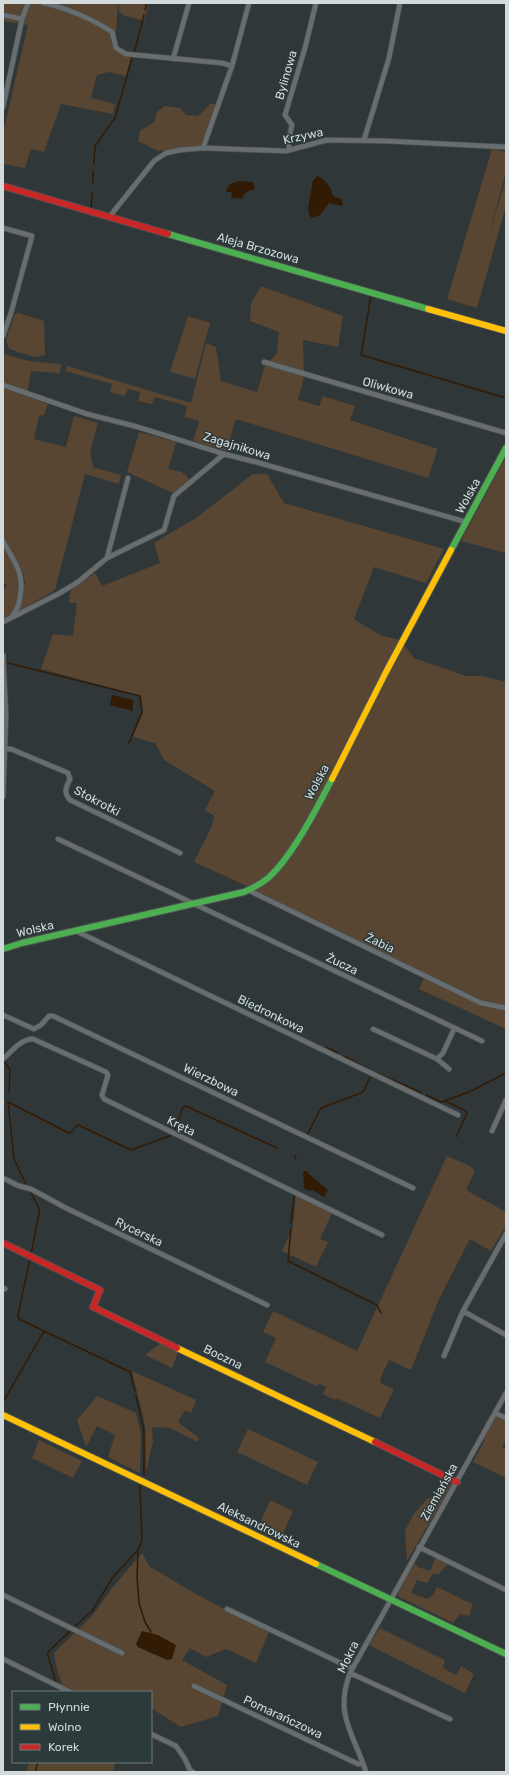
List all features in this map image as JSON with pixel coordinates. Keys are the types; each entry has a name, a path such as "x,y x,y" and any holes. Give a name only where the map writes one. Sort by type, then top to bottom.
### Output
{"street":[{"path":"3,107 22,20 28,3"},
{"path":"43,3 60,8 112,32 114,44 120,52 126,54 222,63 232,66"},
{"path":"173,59 190,3"},
{"path":"203,148 232,66 249,3"},
{"name":"Bylinowa","path":"290,150 288,143 292,125 285,115 305,48 316,3"},
{"path":"364,140 389,58 400,3"},
{"path":"3,14 22,20"},
{"name":"Krzywa","path":"110,216 158,158 166,153 180,150 203,148 280,151 290,150 327,140 364,140 506,147"},
{"name":"Aleja Brzozowa","path":"3,186 506,331"},
{"path":"3,228 32,236 3,336"},
{"name":"Oliwkowa","path":"264,362 506,433"},
{"name":"Zagajnikowa","path":"3,386 87,414 138,427 224,454 466,522"},
{"name":"Wolska","path":"3,949 76,930 248,890 259,886 275,872 301,835 506,448"},
{"path":"3,622 66,589 107,558 164,530 174,496 224,454"},
{"path":"107,558 128,478"},
{"path":"3,541 21,573 22,585 17,610 11,617"},
{"path":"3,655 5,749 3,797"},
{"name":"Stokrotki","path":"5,749 11,749 68,773 70,779 65,790 66,795 70,800 180,853"},
{"name":"Żucza","path":"58,839 454,1029 482,1041"},
{"name":"Żabia","path":"248,890 481,1003 506,1008"},
{"name":"Biedronkowa","path":"76,930 458,1115"},
{"name":"Wierzbowa","path":"3,1015 34,1029 41,1025 49,1016 53,1016 413,1188"},
{"path":"373,1029 437,1059 449,1069"},
{"path":"437,1059 443,1053 454,1029"},
{"name":"Kręta","path":"3,1059 22,1042 28,1039 33,1039 92,1065 106,1072 108,1075 102,1090 104,1099 382,1235"},
{"path":"492,1131 506,1100"},
{"name":"Rycerska","path":"3,1178 19,1186 31,1189 66,1208 267,1305"},
{"path":"444,1356 462,1311 506,1234"},
{"name":"Boczna","path":"3,1243 100,1290 93,1307 457,1482"},
{"path":"462,1311 506,1335"},
{"name":"Ziemiańska","path":"390,1600 506,1393"},
{"path":"495,1413 506,1418"},
{"name":"Aleksandrowska","path":"3,1415 506,1654"},
{"path":"419,1548 506,1590"},
{"path":"3,1596 122,1652"},
{"name":"Mokra","path":"366,1772 345,1718 343,1703 350,1671 390,1600"},
{"path":"227,1609 450,1719"},
{"path":"3,1659 68,1691"},
{"name":"Pomarańczowa","path":"194,1686 358,1764 363,1764"},
{"path":"152,1734 176,1746 185,1759 190,1770 193,1772"}],"shaded area":[{"path":"3,3 118,3 115,51 131,58 126,76 109,72 97,75 91,98 115,104 113,114 61,104 44,152 31,149 25,168 3,164 3,133 28,25 3,21"},
{"path":"119,3 149,3 144,21 123,15 119,11"},
{"path":"210,104 216,104 200,148 158,151 138,141 140,131 154,122 157,112 165,106 180,108 186,115 198,116"},
{"path":"492,149 506,152 506,172 488,239 504,185 506,186 506,206 477,308 447,299"},
{"path":"317,176 327,183 333,196 341,199 343,204 341,206 329,203 320,215 312,218 309,215 308,207 312,182"},
{"path":"238,181 253,182 255,189 246,192 242,199 231,199 232,192 227,192 226,190 230,184"},
{"path":"261,286 343,316 338,347 303,340 304,377 298,400 319,406 323,396 355,406 350,420 438,449 428,478 236,419 226,451 193,441 199,421 185,417 187,406 155,397 152,404 138,401 140,392 128,389 125,396 110,392 112,384 65,371 67,366 191,403 206,343 216,347 221,381 257,392 265,366 277,353 279,332 250,321 251,303"},
{"path":"19,313 44,321 45,355 34,357 9,349 6,340 15,314"},
{"path":"188,316 210,323 195,379 170,372"},
{"path":"3,354 29,361 61,364 60,373 31,371 27,396 48,404 44,415 39,416 34,439 66,447 74,416 98,423 90,452 93,467 121,475 119,484 85,474 55,590 19,611 25,583 23,574 3,536"},
{"path":"139,432 176,442 168,469 182,472 190,480 175,494 127,472"},
{"path":"506,457 506,553 461,541"},
{"path":"253,474 267,474 284,503 444,549 426,583 374,567 354,619 380,635 400,640 414,658 466,676 482,676 506,682 506,1029 419,989 426,974 249,887 194,862 212,826 214,816 205,810 215,791 164,760 155,743 133,737 143,713 141,696 41,669 53,634 73,636 77,603 69,603 70,591 95,573 102,586 160,563 154,543 196,518"},
{"path":"3,545 17,573 21,593 15,610 6,618 3,617 3,592 7,584 3,583"},
{"path":"112,695 133,700 133,711 110,705"},
{"path":"447,1156 470,1166 475,1171 466,1190 506,1212 506,1225 491,1251 470,1239 439,1299 411,1370 389,1360 380,1379 382,1384 394,1389 380,1418 336,1398 335,1400 323,1394 326,1387 319,1384 316,1386 265,1362 276,1338 263,1332 273,1311 357,1351"},
{"path":"303,1171 307,1171 328,1190 324,1197 312,1190 310,1191 304,1188"},
{"path":"296,1196 332,1213 320,1239 328,1242 316,1267 282,1251 293,1227"},
{"path":"160,1344 178,1352 172,1368 145,1355"},
{"path":"132,1371 196,1400 191,1413 185,1410 178,1422 199,1438 198,1442 170,1428 152,1427 153,1441 146,1472 145,1425"},
{"path":"97,1396 136,1413 141,1434 140,1473 108,1457 115,1435 97,1426 86,1447 77,1420"},
{"path":"497,1415 506,1420 506,1440 502,1447 506,1449 506,1478 473,1462 485,1440 483,1439"},
{"path":"248,1429 318,1462 307,1485 237,1452"},
{"path":"39,1440 82,1461 73,1478 32,1458"},
{"path":"443,1480 452,1484 407,1561 405,1531 413,1515 426,1500 435,1495"},
{"path":"270,1500 293,1511 280,1541 257,1530"},
{"path":"142,1553 149,1566 194,1593 269,1632 256,1663 226,1649 206,1657 190,1648 182,1660 227,1685 218,1716 181,1727 152,1709 152,1691 65,1691 57,1670 54,1653 92,1616 113,1587"},
{"path":"436,1557 448,1564 439,1574 433,1574 427,1583 417,1580 411,1593 427,1599 433,1595 437,1587 473,1604 469,1616 460,1614 453,1623 399,1597 398,1591 415,1563 418,1567 430,1571"},
{"path":"380,1628 445,1660 443,1668 456,1675 461,1666 474,1674 465,1693 369,1645"},
{"path":"142,1631 158,1635 176,1645 172,1659 167,1660 138,1647 136,1644"},
{"path":"30,1763 115,1763 113,1772 28,1772 27,1768"}],"waterway":[{"path":"145,10 147,3"},
{"path":"134,53 144,15"},
{"path":"94,164 95,146 115,118 132,58"},
{"path":"93,171 93,183"},
{"path":"91,209 92,193"},
{"path":"371,295 361,355 506,398"},
{"path":"8,663 140,696 142,712 129,743"},
{"path":"326,1047 338,1053"},
{"path":"344,1056 372,1071"},
{"path":"4,1061 10,1070 9,1092"},
{"path":"377,1073 422,1093"},
{"path":"426,1095 441,1102 469,1092 506,1073"},
{"path":"307,1135 321,1108 363,1092 370,1077"},
{"path":"445,1101 466,1111 467,1113 456,1137"},
{"path":"26,1184 14,1159 8,1102 69,1133 78,1125 131,1150 172,1135 202,1149"},
{"path":"175,1130 183,1107 186,1106 277,1148"},
{"path":"31,1193 39,1208 31,1254"},
{"path":"291,1223 294,1195"},
{"path":"291,1228 288,1261 377,1305 381,1313"},
{"path":"30,1259 18,1315 19,1319 130,1372 135,1391"},
{"path":"3,1402 44,1331"},
{"path":"136,1395 144,1431 144,1475"},
{"path":"140,1486 142,1540 138,1550 137,1577 139,1603 145,1622 151,1632"},
{"path":"74,1627 92,1611 113,1577 138,1550"},
{"path":"56,1682 48,1652 70,1631"},
{"path":"35,1772 38,1763"}],"traffic: fast":[{"path":"168,234 428,309"},
{"path":"451,550 506,448"},
{"path":"3,949 22,943 244,892 254,887 268,878 286,858 303,832 332,779"},
{"path":"316,1564 506,1654"}],"traffic: slow":[{"path":"428,309 506,331"},
{"path":"332,779 386,672 451,550"},
{"path":"177,1348 375,1442"},
{"path":"3,1415 316,1564"}],"traffic: jam":[{"path":"3,186 168,234"},
{"path":"3,1243 100,1290 93,1307 177,1348"},
{"path":"375,1442 457,1482"}]}
